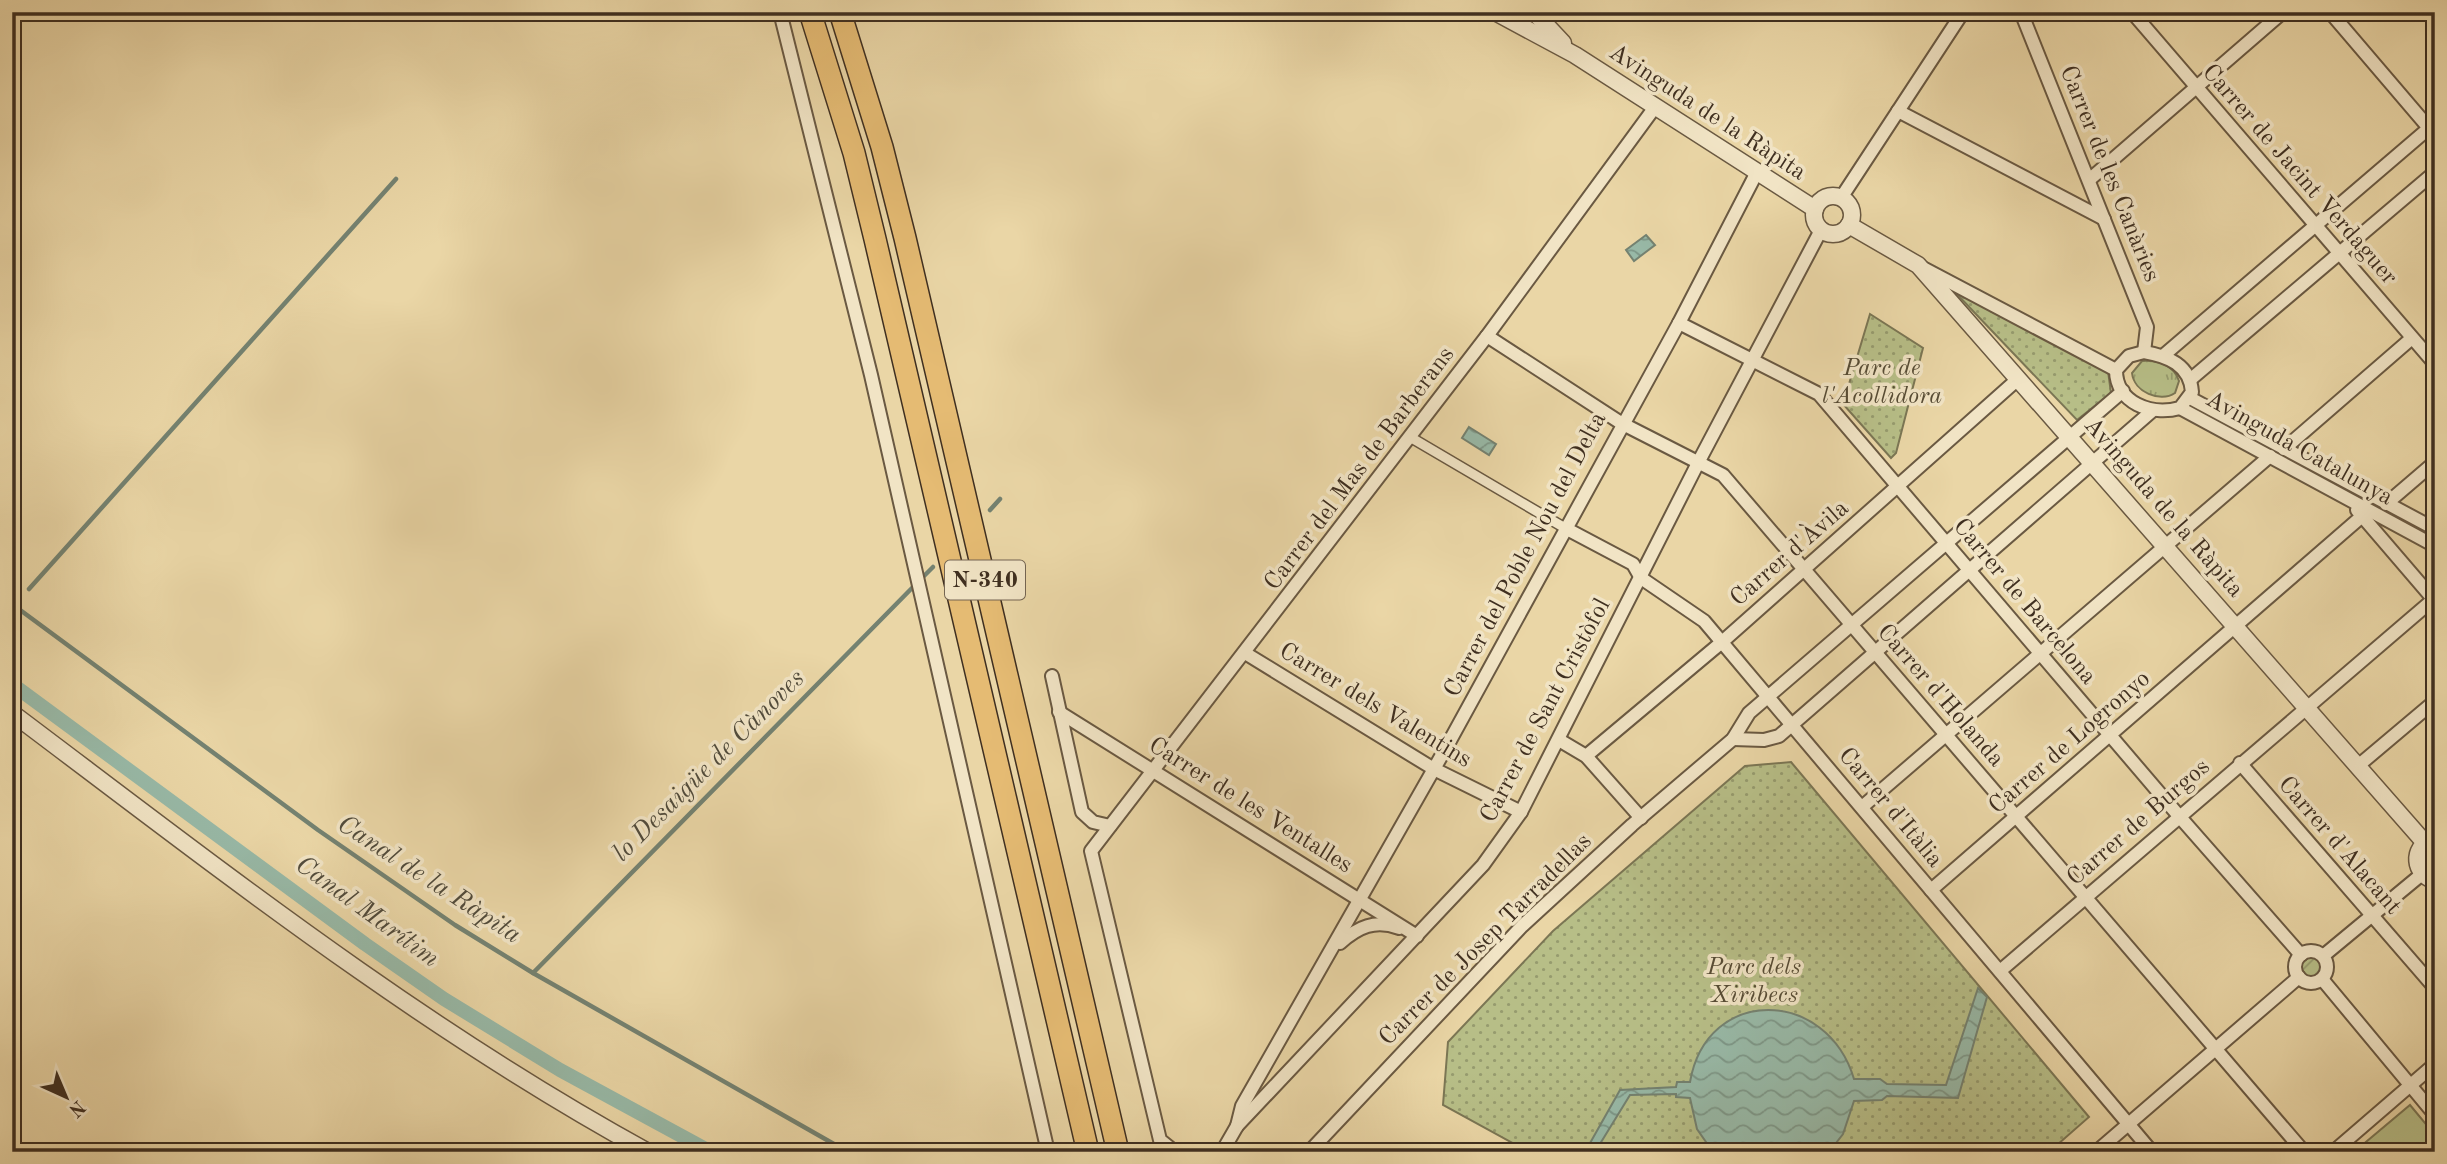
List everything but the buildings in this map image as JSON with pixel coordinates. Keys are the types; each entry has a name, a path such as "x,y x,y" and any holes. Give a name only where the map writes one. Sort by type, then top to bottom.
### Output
{"highway":[{"name":"N-340","path":"810,12 834,83 872,227 1088,1152"},
{"name":"N-340","path":"840,12 882,147 905,238 1118,1152"}],"street":[{"path":"780,12 871,375 1048,1152"},
{"path":"1497,13 1519,12"},
{"path":"1534,12 1574,55"},
{"path":"1841,198 1963,12"},
{"name":"Carrer de les Canàries","path":"2021,12 2147,327 2144,352"},
{"name":"Carrer de Jacint Verdaguer","path":"2132,12 2435,364"},
{"path":"2089,180 2283,12"},
{"path":"2164,355 2315,225 2433,129 2330,12"},
{"path":"1497,13 1574,55"},
{"name":"Avinguda de la Ràpita","path":"1574,55 1815,209"},
{"name":"Carrer del Mas de Barberans","path":"1175,1152 1160,1140 1091,851 1488,336 1655,107"},
{"path":"1899,111 2104,219"},
{"name":"Carrer del Poble Nou del Delta","path":"1237,1126 1242,1105 1434,769 1621,423 1679,323 1757,172"},
{"path":"2191,379 2435,172"},
{"path":"1826,198 1841,198 1852,213 1849,225 1833,234 1821,230 1815,220 1815,209 1826,198"},
{"name":"Avinguda de la Ràpita","path":"1849,225 1918,265 2306,706 2430,840"},
{"name":"Carrer de Sant Cristòfol","path":"1222,1152 1237,1126 1483,866 1521,812 1699,461 1821,230"},
{"path":"1918,265 2116,370"},
{"name":"Carrer de Barcelona","path":"1679,323 1819,394 2301,955"},
{"name":"Carrer d'Holanda","path":"1488,336 1621,423 1723,475 2304,1152"},
{"path":"2284,449 2412,338"},
{"path":"2144,352 2164,355 2177,363 2191,379 2190,398 2180,408 2152,411 2129,400 2116,383 2116,370 2129,356 2144,352"},
{"name":"Carrer d'Àvila","path":"1586,756 1722,642 2018,379"},
{"name":"Carrer de Josep Tarradellas","path":"1308,1152 1522,926 1733,739 1749,713 2123,391"},
{"path":"2190,398 2435,529"},
{"name":"Avinguda Catalunya","path":"2180,408 2348,499 2365,514 2435,546"},
{"path":"1733,739 1765,740 1779,736 2152,411"},
{"path":"1410,437 1565,528"},
{"path":"1862,807 2270,456"},
{"path":"2386,504 2435,462"},
{"path":"2365,514 2434,599"},
{"name":"Carrer de Logronyo","path":"1931,890 2365,514"},
{"name":"Carrer d'Itàlia","path":"1565,528 1633,564 1640,578 1704,621 2152,1152"},
{"name":"Carrer de Burgos","path":"2000,971 2434,599"},
{"name":"Carrer dels Valentins","path":"1245,653 1434,769 1521,812"},
{"path":"1052,676 1082,812 1093,822 1110,826"},
{"path":"2359,765 2435,701"},
{"name":"Carrer de les Ventalles","path":"1059,712 1417,936"},
{"path":"12,713 308,935 393,994 511,1072 648,1152"},
{"path":"1066,743 1073,736 1091,731"},
{"path":"1559,740 1586,756 1641,818"},
{"name":"Carrer d'Alacant","path":"2240,763 2435,988"},
{"path":"2323,956 2371,916 2428,877 2417,861 2430,840"},
{"name":"Carrer del Poble Nou del Delta","path":"1328,956 1355,930 1374,923 1390,925 1417,936"},
{"path":"2312,951 2323,956 2327,967 2322,979 2310,983 2299,977 2296,964 2301,955 2312,951"},
{"path":"2096,1152 2299,977"},
{"path":"2322,979 2435,1115"},
{"path":"2333,1152 2435,1064"}],"green space":[{"path":"1952,289 2108,371 2111,393 2077,420"},
{"name":"Parc de l'Acollidora","path":"1870,314 1923,348 1896,453 1891,458 1843,404"},
{"path":"2142,361 2154,361 2169,367 2179,381 2175,393 2155,396 2137,386 2132,373"},
{"name":"Parc dels Xiribecs","path":"1791,762 2089,1117 2049,1152 1529,1152 1443,1105 1448,1042 1553,931 1745,766"},
{"path":"2311,957 2318,960 2321,967 2318,974 2311,977 2304,974 2301,967 2304,960"},
{"path":"2410,1105 2435,1135 2435,1152 2354,1152"}],"water":[{"path":"1646,235 1655,245 1634,261 1626,250"},
{"path":"1469,427 1496,444 1489,455 1462,438"},
{"path":"1978,988 1987,997 1958,1098 1887,1096 1882,1100 1854,1101 1843,1134 1829,1152 1713,1152 1697,1129 1690,1098 1676,1097 1676,1094 1630,1095 1595,1152 1585,1152 1620,1090 1676,1087 1677,1082 1690,1082 1701,1050 1719,1028 1742,1014 1768,1010 1795,1014 1819,1027 1840,1049 1854,1079 1880,1079 1887,1084 1946,1085"}],"waterway":[{"path":"29,589 396,179"},
{"name":"lo Desaigüe de Cànoves","path":"990,510 1000,499"},
{"name":"lo Desaigüe de Cànoves","path":"923,577 933,567"},
{"name":"lo Desaigüe de Cànoves","path":"533,973 913,587"},
{"name":"Canal de la Ràpita","path":"12,604 318,830 455,925 533,973 848,1152"},
{"name":"Canal Marítim","path":"12,684 365,944 444,999 560,1070 711,1152"}]}
